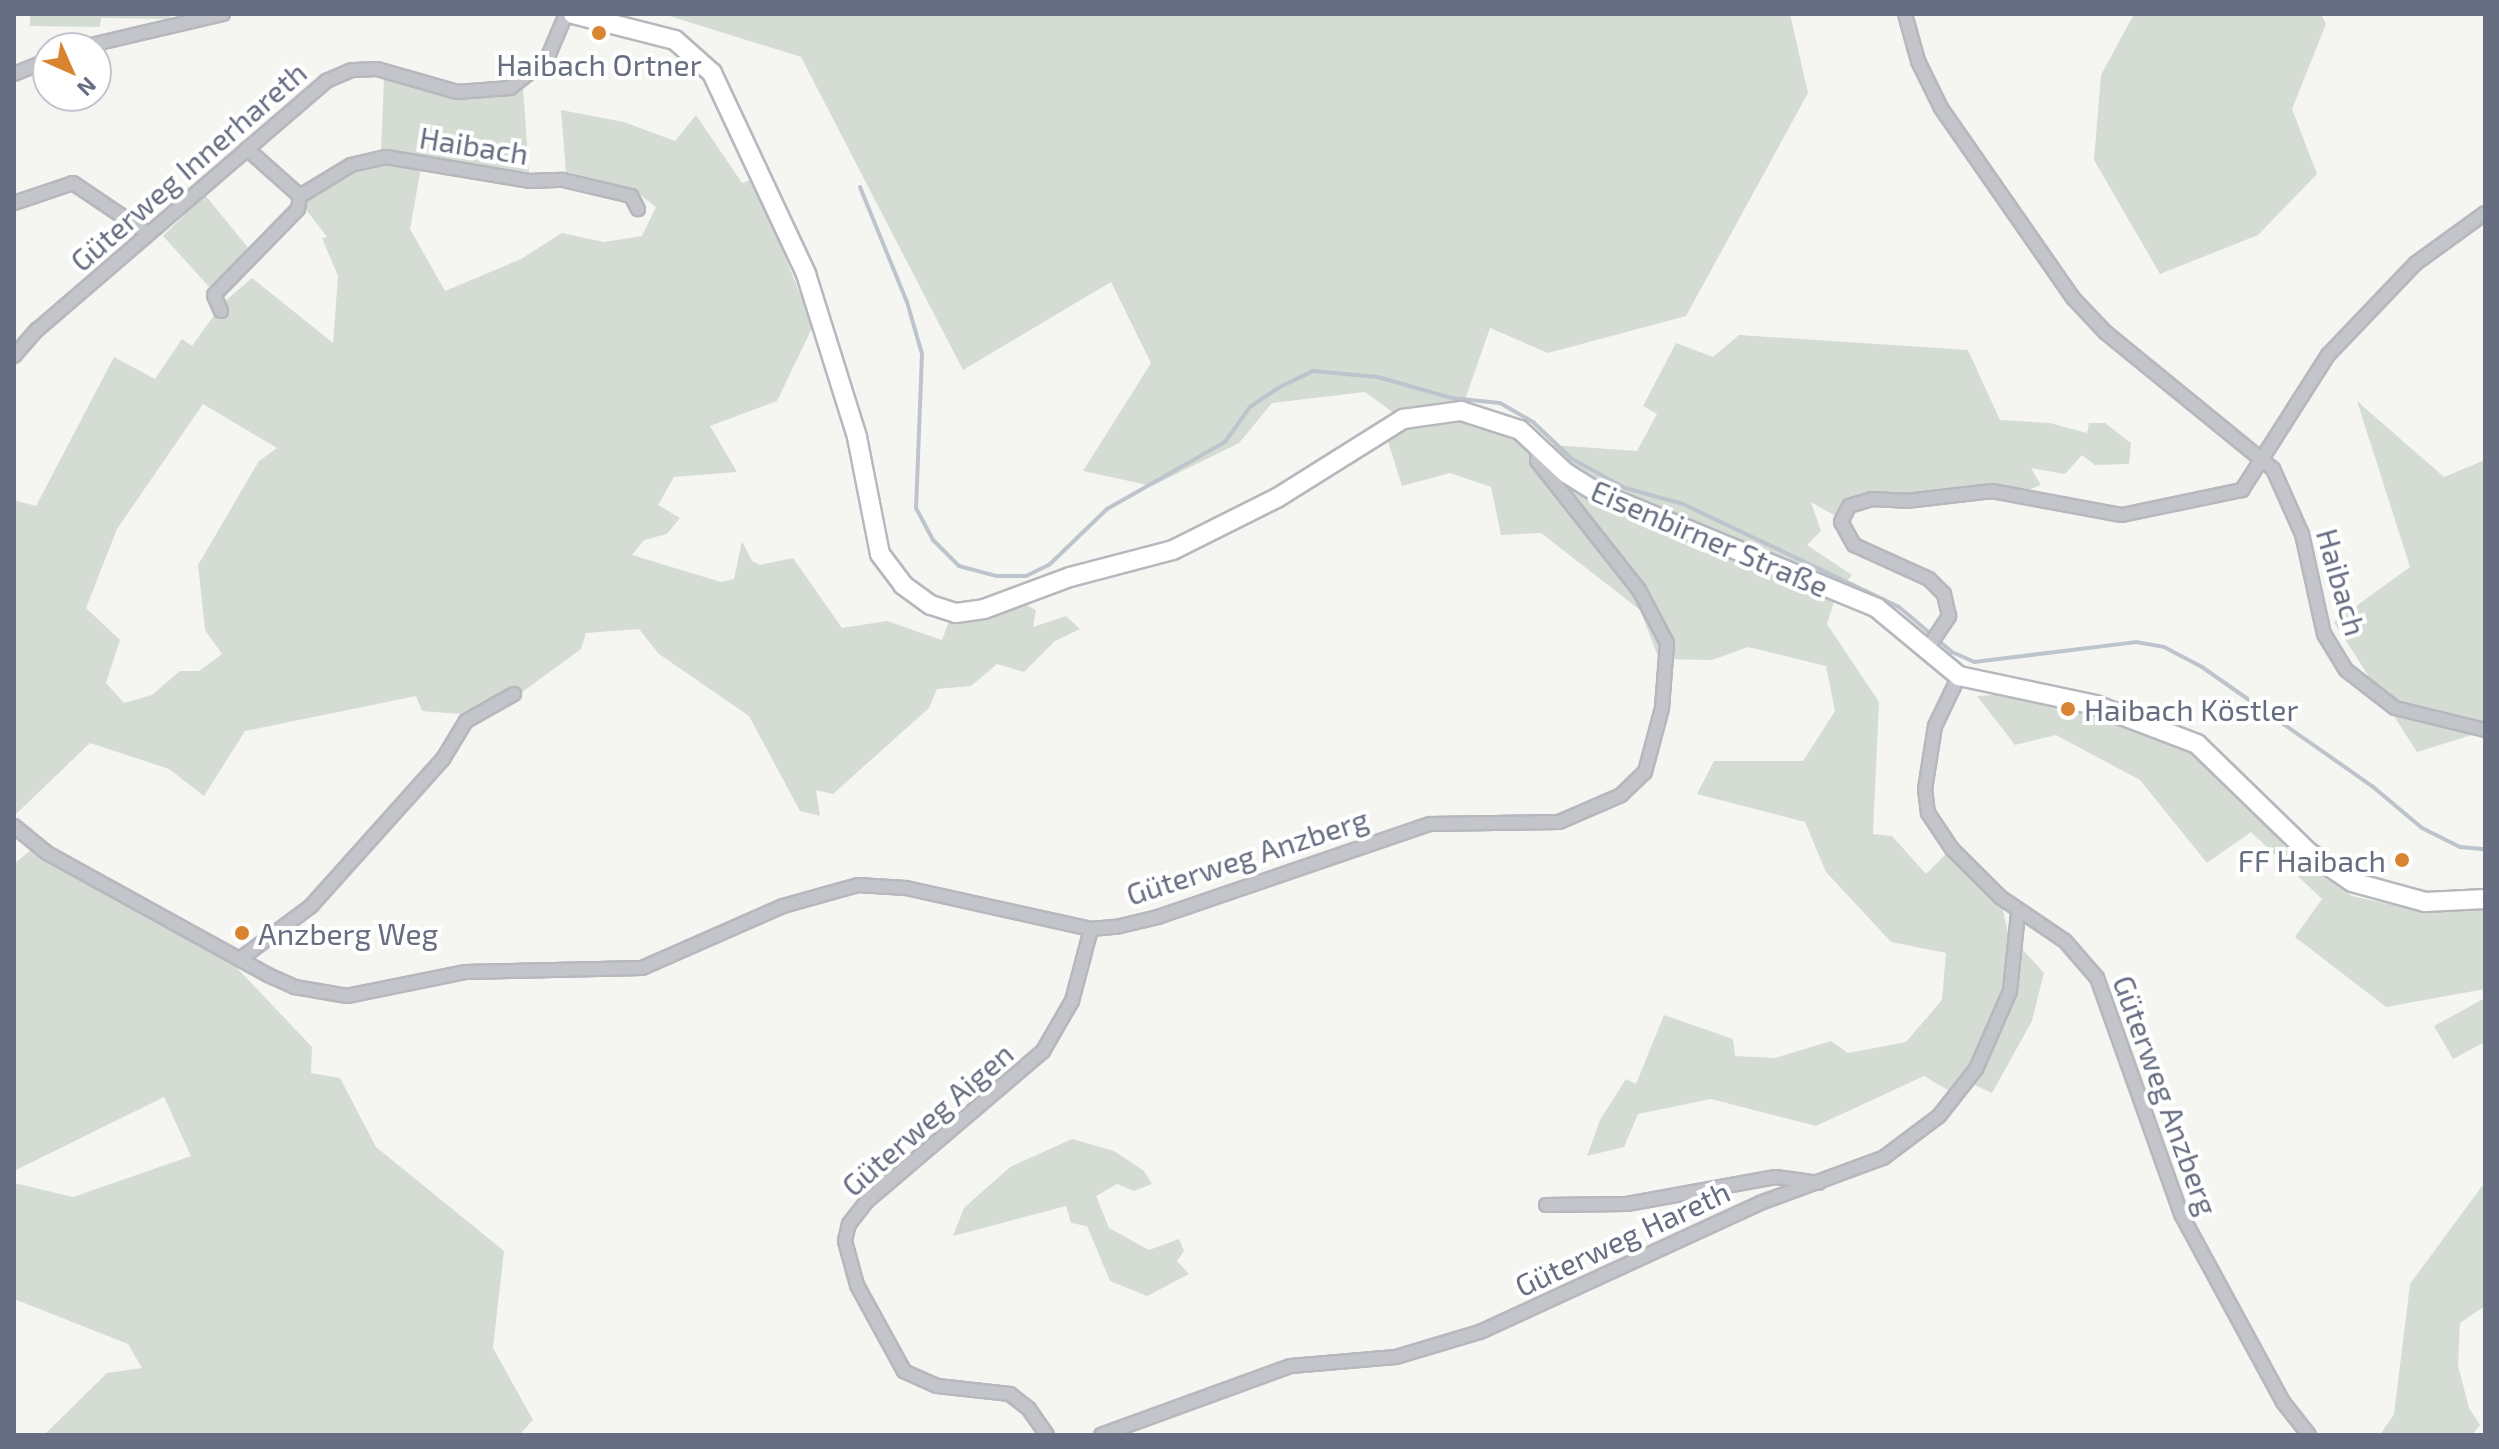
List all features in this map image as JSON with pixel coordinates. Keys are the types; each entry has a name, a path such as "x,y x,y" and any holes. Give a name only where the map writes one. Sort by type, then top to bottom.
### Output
{"main road":[{"name":"Eisenbirner Straße","path":"573,14 675,40 712,73 806,274 857,437 880,554 903,585 931,605 956,613 984,609 1070,577 1173,550 1285,493 1403,419 1443,411 1471,413 1520,430 1539,444 1566,473 1596,492 1877,608 1934,642 1959,676 2095,705 2197,744 2308,852 2352,882 2425,902 2485,899"}],"street":[{"path":"112,40 223,14"},
{"name":"Güterweg Innerhareth","path":"14,356 147,233 311,91 352,70 401,72 457,92 521,83 553,50 566,14"},
{"name":"Haibach","path":"1905,14 1918,61 1941,108 2073,298 2105,332 2261,456 2280,480 2296,516 2324,634 2346,670 2395,708 2485,730"},
{"path":"247,149 300,196"},
{"name":"Haibach","path":"221,311 214,295 293,217 300,196 351,165 386,157 529,181 563,180 631,196 638,209"},
{"path":"14,203 73,183 147,233"},
{"path":"1934,642 1950,610 1944,594 1929,579 1854,545 1841,522 1849,506 1872,499 1906,501 1992,491 2095,513 2131,514 2242,490 2318,367 2354,326 2443,239 2485,213"},
{"name":"Güterweg Anzberg","path":"14,826 47,853 240,959 295,987 347,996 489,970 620,971 662,961 804,897 858,885 906,888 1091,929 1158,917 1430,824 1559,822 1637,782 1656,742 1667,643 1639,590 1537,461 1539,444"},
{"name":"Güterweg Anzberg","path":"1959,676 1937,716 1925,802 1952,849 2018,914 2065,941 2097,978 2181,1214 2283,1402 2309,1435"},
{"path":"240,959 311,906 443,759 466,721 514,694"},
{"name":"Güterweg Hareth","path":"1101,1435 1291,1366 1396,1357 1469,1335 1736,1213 1883,1158 1932,1122 1964,1087 2010,991 2018,914"},
{"name":"Güterweg Aigen","path":"1047,1435 1029,1409 1010,1394 937,1386 904,1371 857,1285 845,1241 849,1224 867,1201 1043,1051 1072,1001 1091,929"},
{"path":"1546,1205 1627,1204 1776,1177 1819,1183"}],"shaded area":[{"path":"30,14 170,14 170,19 101,18 100,27 30,26"},
{"path":"663,14 1790,14 1808,93 1686,316 1548,353 1490,328 1461,411 1539,444 1637,451 1657,414 1643,406 1676,343 1713,357 1739,335 1968,350 2000,420 2050,423 2087,433 2089,423 2105,423 2131,443 2129,464 2095,465 2082,455 2065,474 2031,468 2041,485 2020,493 1853,505 1844,521 1811,502 1821,531 1807,545 1852,575 1837,592 1827,624 1879,702 1873,834 1892,836 1926,874 1952,848 2001,902 2008,933 2044,973 2032,1021 1992,1093 1968,1082 1956,1095 1924,1076 1816,1126 1711,1099 1638,1114 1624,1147 1587,1156 1600,1120 1626,1079 1636,1084 1664,1015 1733,1039 1735,1056 1775,1058 1831,1041 1848,1053 1906,1042 1942,1000 1946,953 1891,942 1826,872 1805,822 1697,794 1714,761 1803,761 1835,711 1826,666 1748,647 1712,660 1659,659 1640,610 1541,533 1501,535 1491,487 1450,473 1402,486 1384,429 1402,419 1365,392 1272,403 1239,443 1152,486 1083,471 1151,363 1111,282 963,370 801,57"},
{"path":"2134,14 2321,14 2326,24 2292,109 2317,174 2258,235 2160,274 2094,160 2101,75"},
{"path":"384,78 473,97 523,88 529,172 381,151"},
{"path":"561,110 624,122 675,141 696,115 742,183 754,179 813,326 777,401 710,426 737,472 674,477 658,505 680,518 667,534 644,540 632,555 721,582 734,579 742,541 752,561 760,565 793,558 842,628 887,621 942,640 949,621 1021,602 1036,610 1033,627 1066,616 1080,629 1055,641 1024,672 997,664 971,686 937,689 929,708 833,794 816,790 820,816 800,811 749,716 659,654 639,629 586,633 581,649 514,698 459,714 422,711 416,696 245,731 204,796 169,769 90,743 14,816 14,500 36,506 114,357 155,379 182,339 192,346 215,314 222,318 227,312 224,302 252,278 333,343 338,276 322,238 327,237 304,207 312,191 379,160 421,168 410,229 445,291 521,259 562,233 604,242 642,236 656,207 631,188 566,172","holes":["203,404 277,448 259,461 198,565 205,630 222,654 199,671 180,671 152,695 124,703 106,683 120,640 86,608 117,529"]},
{"path":"205,195 250,250 211,289 163,236"},
{"path":"2357,401 2444,477 2485,460 2485,731 2417,752 2334,622 2410,567"},
{"path":"2020,693 2081,706 2196,749 2229,779 2293,857 2352,896 2398,906 2485,909 2485,989 2386,1007 2295,937 2322,899 2251,832 2207,863 2140,780 2056,735 2015,745 1977,696"},
{"path":"33,848 221,951 312,1047 311,1073 340,1078 376,1147 504,1251 493,1348 533,1420 519,1435 44,1435 107,1373 142,1368 128,1344 14,1299 14,1183 73,1197 191,1156 164,1097 14,1171 14,864"},
{"path":"2485,998 2485,1042 2453,1059 2434,1026"},
{"path":"1072,1139 1114,1151 1144,1171 1152,1184 1134,1191 1117,1184 1096,1196 1109,1228 1149,1250 1179,1239 1184,1251 1177,1261 1189,1274 1147,1296 1110,1281 1087,1226 1071,1223 1066,1206 953,1236 964,1208 1010,1167"},
{"path":"2485,1182 2485,1306 2460,1323 2458,1366 2469,1408 2480,1425 2472,1435 2380,1435 2394,1414 2410,1284"}],"waterway":[{"path":"860,187 907,302 922,354 916,508 933,540 959,566 997,576 1026,576 1049,565 1107,509 1225,442 1250,407 1278,388 1313,371 1378,377 1451,398 1500,403 1534,423 1572,459 1625,488 1683,504 1899,607 1952,652 1974,662 2136,642 2164,647 2202,667 2372,786 2422,828 2460,847 2485,849"}],"place":[{"name":"Haibach Ortner","path":"599,33"},
{"name":"Haibach Köstler","path":"2068,709"},
{"name":"FF Haibach","path":"2402,860"},
{"name":"Anzberg Weg","path":"242,933"}]}
